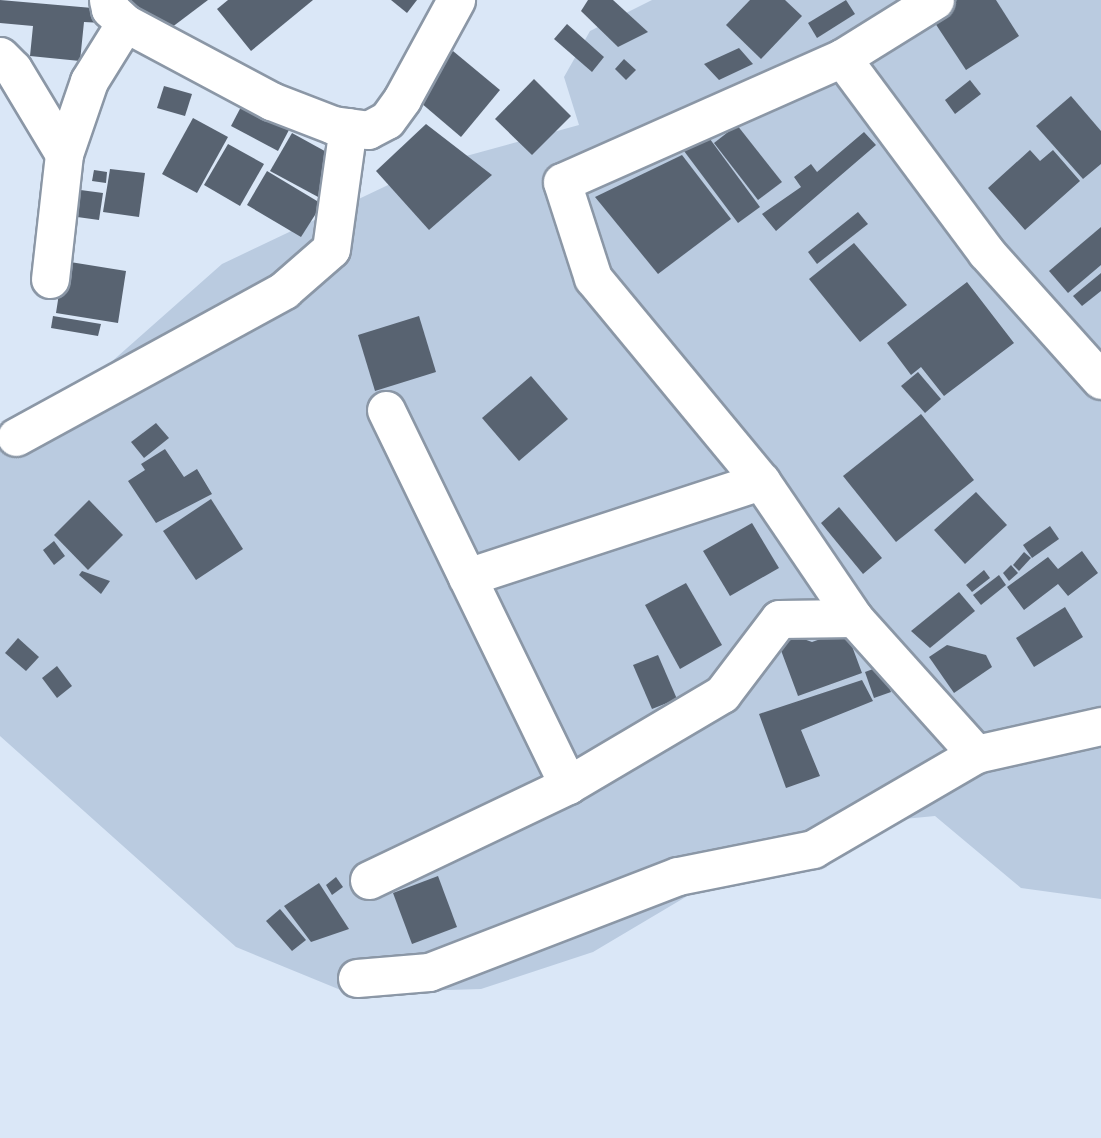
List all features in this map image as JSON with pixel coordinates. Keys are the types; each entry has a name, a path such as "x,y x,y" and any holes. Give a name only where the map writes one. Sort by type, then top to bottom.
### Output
{"street":[{"path":"50,279 64,154 116,11 271,101 348,127 368,130 387,120 456,0"},
{"path":"935,0 842,58 562,182 593,278 761,481 854,618 976,754"},
{"path":"0,56 13,69 64,154"},
{"path":"842,58 986,252 1101,380"},
{"path":"16,437 284,290 331,248 348,127"},
{"path":"386,410 568,785"},
{"path":"467,577 761,481"},
{"path":"369,880 568,785 722,694 779,619 854,618"},
{"path":"357,978 429,972 678,876 813,849 976,754 1101,726"}],"shaded area":[{"path":"652,0 1101,0 1101,899 1021,888 935,816 883,821 765,850 593,952 481,989 348,993 236,947 0,736 0,432 57,410 222,264 426,167 579,125 564,77 590,31"}],"building":[{"path":"0,0 104,9 103,23 84,22 80,61 30,56 33,26 0,23"},
{"path":"122,0 208,0 151,43"},
{"path":"228,0 313,0 251,51 217,9"},
{"path":"391,0 417,0 407,13"},
{"path":"588,0 613,0 648,32 618,47 581,11"},
{"path":"750,0 785,0 802,16 761,59 726,25"},
{"path":"846,0 855,14 817,38 808,23"},
{"path":"957,0 996,0 1019,36 966,70 931,17"},
{"path":"567,24 604,57 592,72 554,39"},
{"path":"739,48 753,64 719,80 704,64"},
{"path":"453,51 500,90 461,137 414,97"},
{"path":"624,59 636,70 626,80 615,69"},
{"path":"534,79 571,116 532,155 495,119"},
{"path":"970,80 981,94 955,114 945,100"},
{"path":"164,86 192,94 185,116 157,108"},
{"path":"1071,96 1101,131 1101,164 1083,179 1036,126"},
{"path":"243,103 290,128 278,151 231,126"},
{"path":"193,118 228,137 197,193 162,174"},
{"path":"426,124 492,175 429,230 376,171"},
{"path":"737,125 782,182 758,200 714,143"},
{"path":"864,132 876,145 776,231 762,214 801,187 794,177 811,164 817,172"},
{"path":"292,133 341,160 320,198 270,171"},
{"path":"707,135 760,207 738,223 684,151"},
{"path":"228,144 264,164 240,206 204,185"},
{"path":"1030,150 1040,161 1053,150 1080,181 1025,230 988,188"},
{"path":"682,155 731,219 658,274 595,197"},
{"path":"110,169 145,173 139,217 103,212"},
{"path":"94,170 107,172 106,183 92,181"},
{"path":"267,171 322,204 301,237 247,205"},
{"path":"73,189 103,193 99,220 70,216"},
{"path":"858,212 868,224 817,264 808,252"},
{"path":"1101,227 1101,265 1068,293 1049,271"},
{"path":"854,243 907,305 860,342 809,279"},
{"path":"64,261 126,271 118,323 56,313"},
{"path":"1101,273 1101,291 1082,306 1073,296"},
{"path":"967,282 1014,343 944,396 921,367 911,375 887,343"},
{"path":"53,316 101,324 98,336 51,328"},
{"path":"419,316 436,372 375,391 358,335"},
{"path":"918,372 941,399 925,413 901,386"},
{"path":"531,376 568,419 519,461 482,418"},
{"path":"921,414 974,480 896,542 843,476"},
{"path":"156,423 169,438 144,458 131,442"},
{"path":"165,449 184,477 197,469 212,494 156,523 128,481 145,470 141,464"},
{"path":"976,492 1007,525 965,564 934,530"},
{"path":"211,499 243,549 196,580 163,531"},
{"path":"89,500 123,535 88,570 54,535"},
{"path":"839,507 882,558 863,574 821,523"},
{"path":"752,523 779,568 730,596 703,551"},
{"path":"1050,526 1059,539 1032,558 1023,545"},
{"path":"54,541 65,556 54,565 43,550"},
{"path":"1082,551 1098,573 1068,596 1058,584 1024,610 1007,587 1048,557 1058,569"},
{"path":"1024,552 1031,558 1019,571 1013,565"},
{"path":"1011,565 1018,573 1009,581 1003,573"},
{"path":"984,570 990,578 972,592 966,585"},
{"path":"82,571 110,581 101,594 79,575"},
{"path":"999,575 1006,585 981,605 973,595"},
{"path":"686,583 722,645 680,669 645,605"},
{"path":"959,592 975,611 930,648 911,631"},
{"path":"1065,607 1083,637 1034,667 1016,638"},
{"path":"846,630 862,673 798,696 779,645 798,637 812,642"},
{"path":"18,638 39,657 26,671 5,653"},
{"path":"947,645 986,655 992,667 954,693 929,657"},
{"path":"658,655 677,699 652,709 633,665"},
{"path":"57,666 72,686 57,698 42,678"},
{"path":"881,666 891,692 874,698 865,672"},
{"path":"862,680 873,701 801,730 820,776 786,788 759,714"},
{"path":"438,876 457,927 412,944 393,893"},
{"path":"336,877 343,887 332,895 326,885"},
{"path":"319,883 349,929 311,942 284,906"},
{"path":"280,909 306,940 292,951 266,921"}]}
